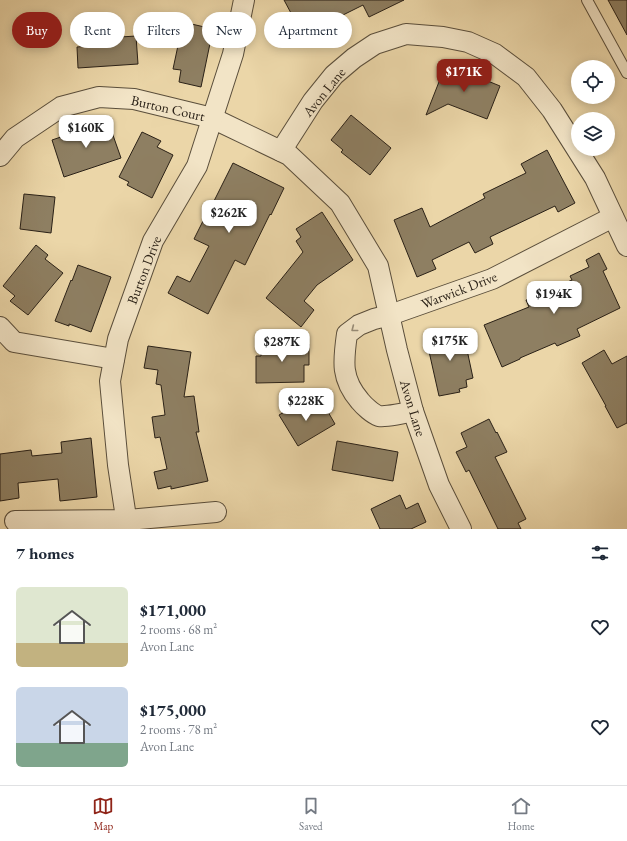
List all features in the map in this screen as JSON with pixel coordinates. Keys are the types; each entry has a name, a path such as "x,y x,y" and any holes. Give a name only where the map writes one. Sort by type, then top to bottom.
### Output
{"street":[{"name":"Burton Drive","path":"129,525 125,511 118,465 110,381 118,339 153,241 197,166 233,54 244,0"},
{"name":"Avon Lane","path":"281,151 313,101 334,75 354,58 375,44 406,34 443,37 468,42 495,54 526,77 552,110 591,172 627,246"},
{"name":"Burton Court","path":"0,156 15,138 61,107 99,97 134,99 212,118"},
{"name":"Avon Lane","path":"212,118 289,155 340,204 378,266 413,412 438,485 461,529"},
{"name":"Warwick Drive","path":"413,412 379,416 366,408 355,395 347,382 344,366 347,334 359,325 374,319 390,315 492,279 613,217"},
{"path":"0,327 14,342 114,360"},
{"path":"15,521 129,525 216,512"}],"lane":[{"path":"587,0 627,73"}],"building":[{"path":"284,0 404,0 369,17 363,5 349,12 290,12"},
{"path":"608,0 627,0 627,35"},
{"path":"194,25 202,26 202,48 209,48 201,87 179,82 181,70 173,69 177,48 194,48"},
{"path":"133,36 133,48 137,48 138,64 78,68 77,48 125,48 125,37"},
{"path":"446,64 500,86 487,119 448,104 426,115"},
{"path":"351,115 391,148 370,175 341,152 343,150 331,140"},
{"path":"108,121 121,158 64,177 52,140"},
{"path":"142,132 161,141 157,147 173,155 152,198 127,185 129,182 119,177"},
{"path":"547,150 575,203 558,212 555,206 490,237 493,244 475,253 469,242 432,260 436,269 417,277 394,220 422,208 430,227 485,198 483,194 526,173 521,164"},
{"path":"233,163 284,188 245,265 235,260 208,314 168,293 177,276 190,282 209,246 194,239"},
{"path":"24,194 55,197 51,233 20,229"},
{"path":"322,212 353,260 317,285 304,301 314,310 301,327 266,298 303,252 296,241 301,237 296,229"},
{"path":"36,245 48,255 45,259 63,273 28,315 10,301 15,296 3,286"},
{"path":"599,253 607,269 603,271 620,308 577,329 580,336 557,346 555,343 502,367 484,325 529,307 526,300 572,280 570,276 589,267 586,260"},
{"path":"78,265 111,277 91,332 69,324 69,326 55,321"},
{"path":"463,331 473,378 466,380 467,387 459,389 460,392 439,396 426,338"},
{"path":"261,344 309,344 309,365 304,365 304,382 256,383 256,356 261,356"},
{"path":"148,346 191,352 184,397 194,396 199,432 196,432 208,481 171,489 171,486 158,489 154,472 167,469 160,437 155,438 152,417 165,415 161,385 156,384 158,370 144,368"},
{"path":"604,350 612,364 627,356 627,423 617,428 582,363"},
{"path":"305,400 305,416 324,405 335,424 298,446 279,415"},
{"path":"489,419 507,452 495,457 526,519 518,523 521,529 498,529 469,470 466,472 456,452 467,447 461,433"},
{"path":"91,438 97,497 60,501 58,479 18,483 19,498 0,501 0,454 31,450 32,456 62,453 61,442"},
{"path":"337,441 398,452 393,481 332,470"},
{"path":"400,495 406,509 418,503 426,522 411,529 380,529 371,509"}]}
